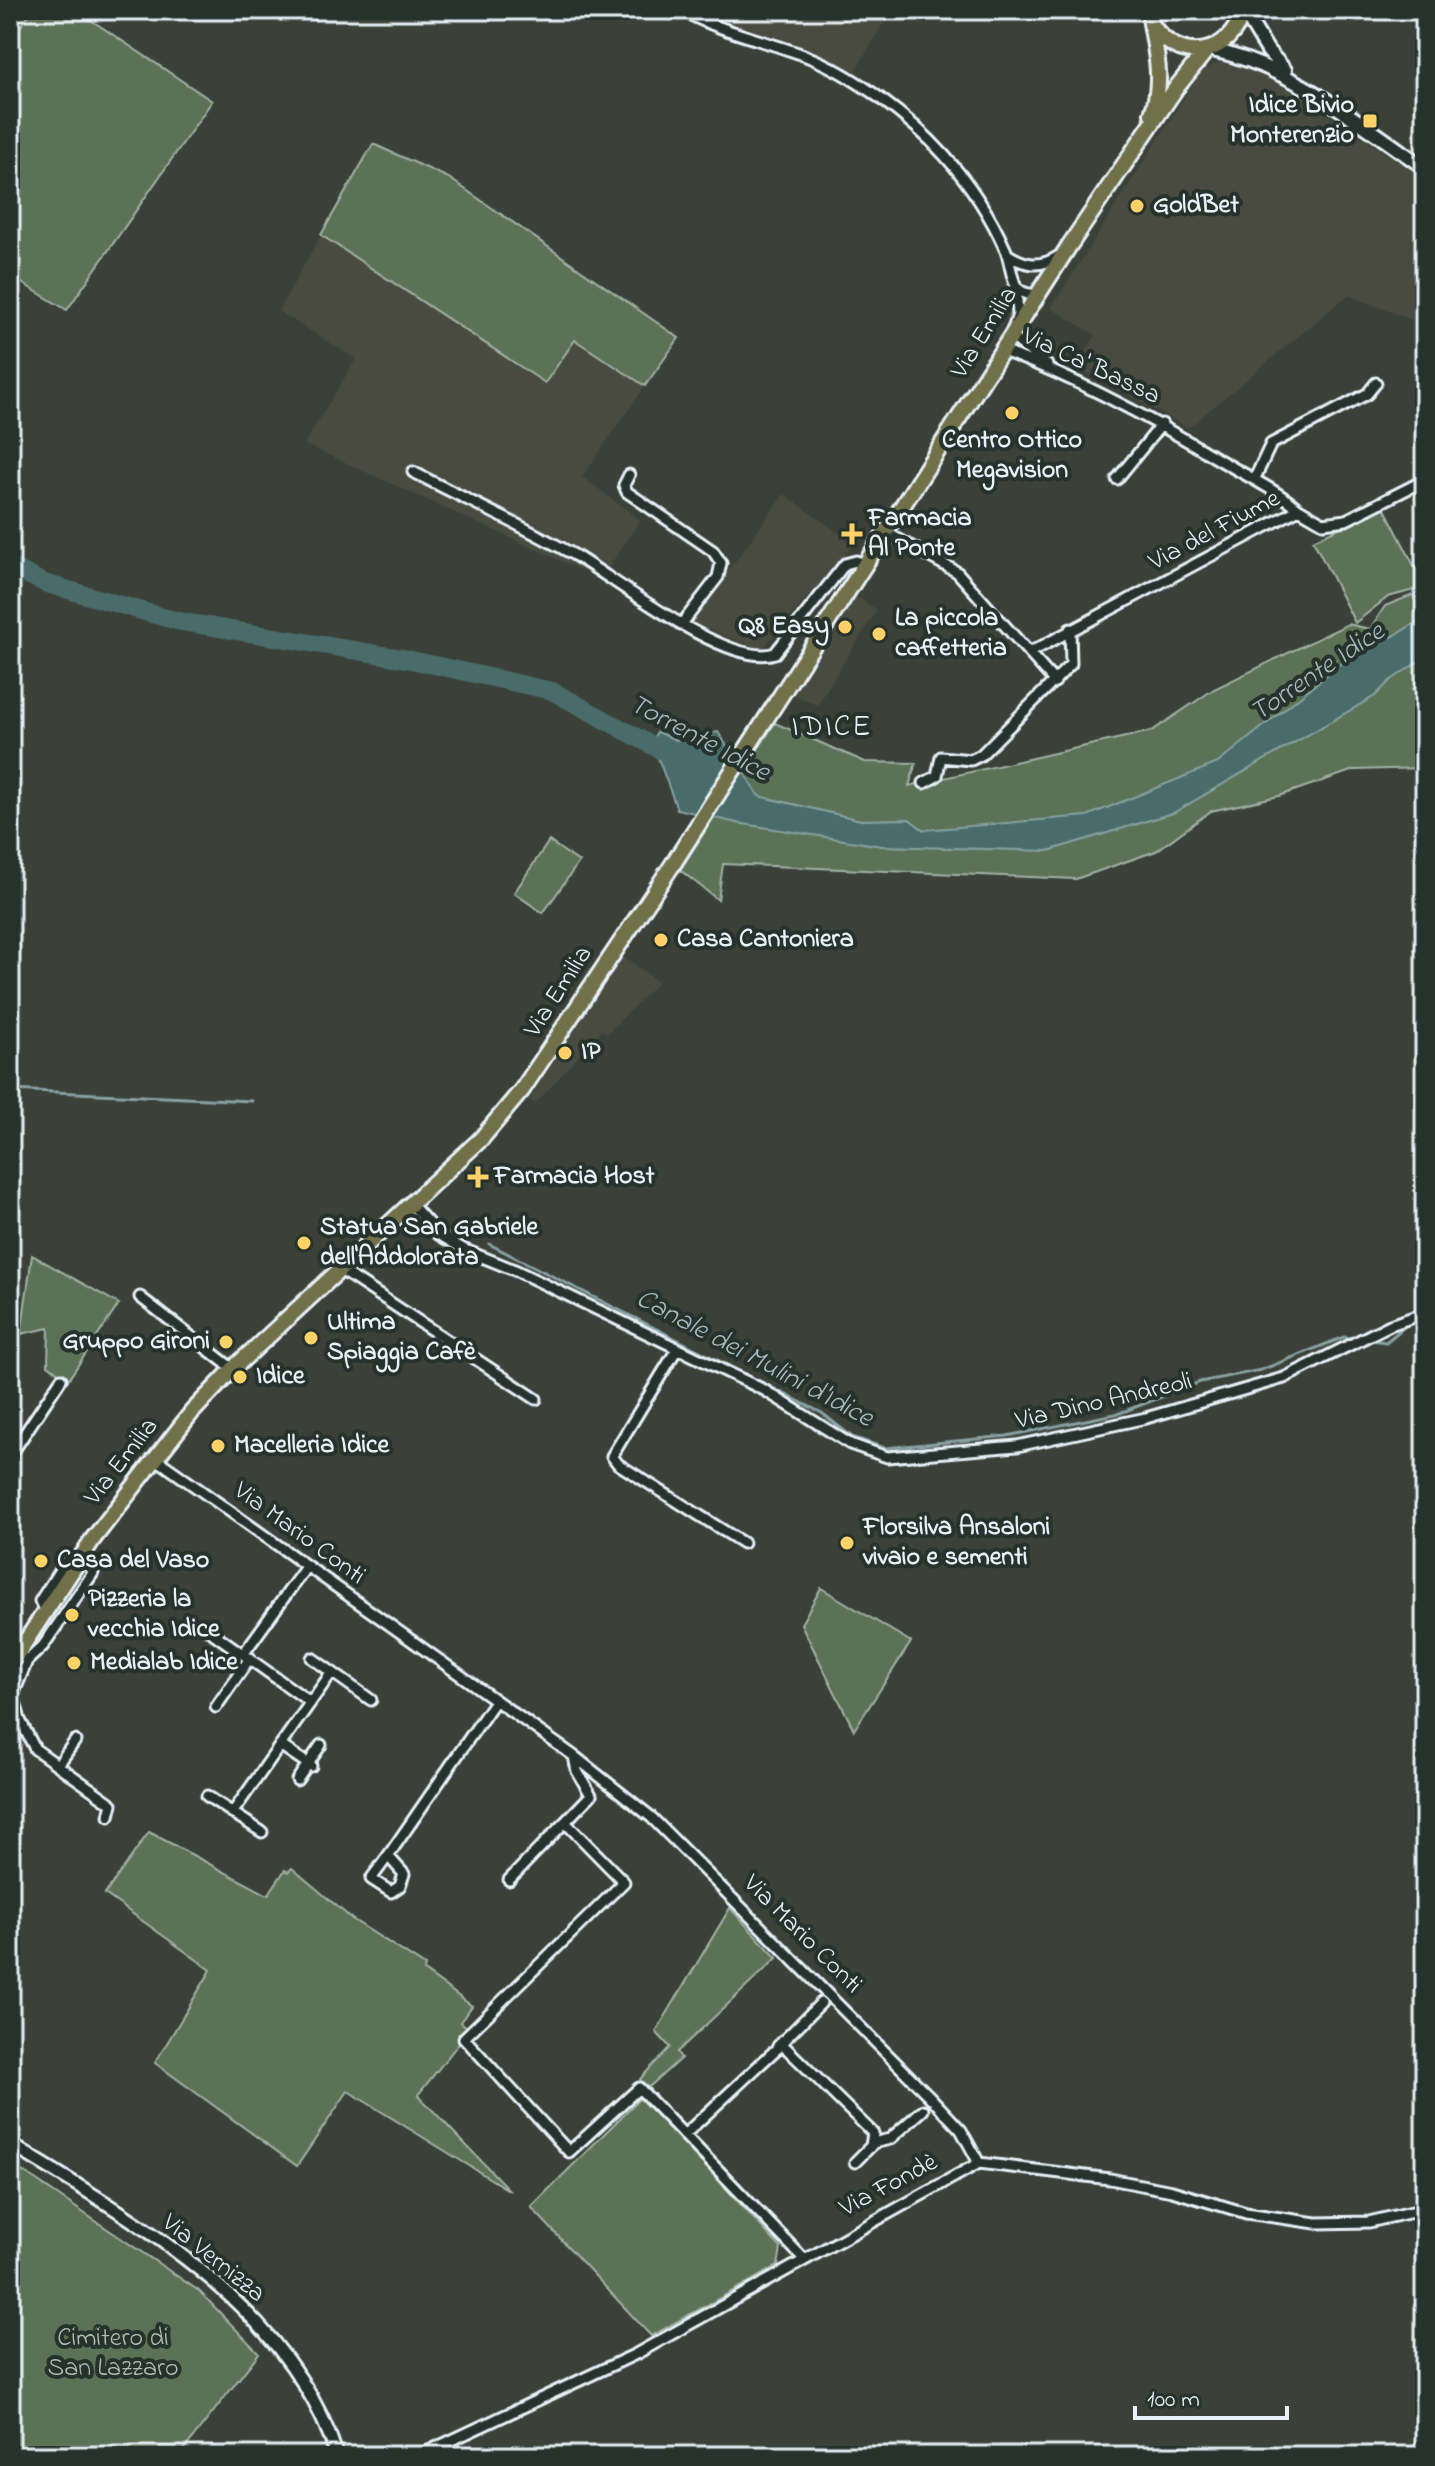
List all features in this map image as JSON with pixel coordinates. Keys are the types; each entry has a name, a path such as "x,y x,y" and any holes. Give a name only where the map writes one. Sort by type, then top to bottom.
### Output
{"main road":[{"name":"Via Emilia","path":"10,1665 82,1556 155,1458 233,1369 481,1139 522,1090 671,867 1069,246 1147,130 1209,51 1233,34 1243,10"},
{"path":"1243,10 1268,51 1293,78"},
{"name":"Via Emilia","path":"1149,14 1169,44 1180,50 1209,51"},
{"name":"Via Emilia","path":"1147,130 1160,79 1149,14"},
{"path":"1209,51 1245,57 1293,78 1425,168"}],"street":[{"path":"681,10 751,41 805,56 832,68 914,125 975,191 1007,254 1016,286 1018,314 1011,336"},
{"path":"1007,254 1025,264 1042,264 1069,246"},
{"path":"1016,286 1025,293 1038,294"},
{"name":"Via Ca' Bassa","path":"1011,336 1054,370"},
{"name":"Via Ca' Bassa","path":"1003,351 1054,370 1162,424 1255,478 1299,509"},
{"path":"1255,478 1271,444 1367,394 1376,383"},
{"name":"Via Ca' Bassa","path":"1117,479 1162,424"},
{"path":"413,472 577,557 681,625 749,653 772,654 845,564 856,561 866,564"},
{"path":"629,475 624,485 627,492 713,551 721,563 718,577 681,625"},
{"name":"Via del Fiume","path":"1029,653 1299,509 1323,523 1346,520 1425,480"},
{"path":"887,533 957,572 1055,682"},
{"path":"830,582 842,577 855,582"},
{"path":"924,783 937,776 941,757 971,760 981,755 1055,682 1071,664 1070,629"},
{"name":"Via Dino Andreoli","path":"411,1204 438,1234 465,1250 517,1271 790,1404 850,1444 887,1457 1017,1446 1146,1418 1284,1378 1356,1342 1425,1313"},
{"path":"341,1270 536,1399"},
{"path":"140,1297 233,1369"},
{"path":"677,1349 612,1456 618,1464 743,1543"},
{"path":"10,1456 61,1379"},
{"name":"Via Mario Conti","path":"155,1458 574,1756 651,1817 951,2120 979,2163"},
{"name":"Via Emilia","path":"82,1556 93,1573 43,1646 19,1652 12,1702 30,1743 112,1804 109,1816"},
{"path":"216,1707 306,1567"},
{"path":"203,1626 310,1702"},
{"path":"312,1658 371,1700"},
{"path":"233,1812 332,1672"},
{"path":"388,1856 495,1701"},
{"path":"58,1765 75,1741"},
{"path":"280,1745 310,1765"},
{"path":"297,1780 321,1745"},
{"path":"509,1880 591,1795 577,1771 574,1756"},
{"path":"207,1796 262,1832"},
{"path":"565,1822 624,1882 464,2038 569,2152 639,2088 804,2259"},
{"path":"684,2135 821,2003"},
{"path":"778,2046 787,2045 807,2065 873,2133 873,2143"},
{"path":"855,2162 873,2143 890,2139 923,2110"},
{"name":"Via Vernizza","path":"10,2144 78,2186 216,2283 274,2342 306,2387 328,2427 337,2456"},
{"name":"Via Fondè","path":"418,2456 636,2354 979,2163 1110,2179 1172,2191 1246,2213 1316,2223 1369,2222 1425,2209"}],"shaded area":[{"path":"680,10 891,10 853,75 779,52"},
{"path":"1218,62 1250,64 1425,179 1425,325 1348,295 1188,428 1077,367 1096,335 1051,308 1200,73"},
{"path":"321,235 545,383 575,340 645,386 582,477 640,520 601,579 304,444 356,359 278,311"},
{"path":"784,494 854,544 761,650 691,622"},
{"path":"855,596 877,610 817,705 794,695"},
{"path":"623,956 658,982 607,1034 602,1030 535,1104 529,1100"}],"green space":[{"path":"32,10 76,10 212,101 67,310 10,276 10,42"},
{"path":"373,144 449,178 679,338 645,386 575,340 545,383 321,235"},
{"path":"1384,507 1425,587 1388,597 1355,623 1313,540"},
{"path":"1425,590 1425,671 1413,689 1425,688 1425,768 1354,770 1279,796 1211,811 1156,851 1076,879 723,864 718,900 680,870 775,723 865,762 916,763 909,786 1152,731 1214,689 1348,624 1370,629 1385,606"},
{"path":"549,841 579,862 543,913 514,893"},
{"path":"32,1255 119,1304 68,1380 48,1365 49,1328 21,1334"},
{"path":"821,1588 911,1642 854,1730 801,1624"},
{"path":"149,1832 268,1895 285,1870 288,1872 292,1868 352,1919 425,1966 424,1971 472,2006 460,2022 470,2029 418,2095 510,2191 348,2091 297,2166 155,2063 211,1970 105,1894"},
{"path":"730,1908 777,1958 677,2052 681,2058 648,2088 640,2079 670,2047 656,2032"},
{"path":"641,2097 781,2248 778,2266 651,2336 531,2207"},
{"name":"Cimitero di San Lazzaro","path":"10,2163 199,2291 259,2353 179,2456 10,2456"}],"water":[{"path":"1425,617 1425,657 1390,681 1375,696 1173,813 1048,851 882,846 737,823 677,809 658,758 645,750 657,732 676,740 718,732 759,796 861,820 909,819 924,830 1087,816 1218,763 1381,631 1392,637"}],"waterway":[{"name":"Torrente Idice","path":"10,566 44,583 177,621 407,659 552,691 668,754"},
{"name":"Canale dei Mulini d'Idice","path":"10,1090 252,1101"},
{"name":"Canale dei Mulini d'Idice","path":"489,1244 822,1413 852,1437 885,1448 1007,1436 1120,1413 1200,1382 1261,1370 1344,1337 1357,1339"},
{"name":"Canale dei Mulini d'Idice","path":"1369,1340 1386,1342 1410,1322"}],"place":[{"name":"Idice Bivio Monterenzio","path":"1370,121"},
{"name":"GoldBet","path":"1137,206"},
{"name":"Centro Ottico Megavision","path":"1012,413"},
{"name":"Farmacia Al Ponte","path":"852,534"},
{"name":"Q8 Easy","path":"845,627"},
{"name":"La piccola caffetteria","path":"879,634"},
{"name":"Casa Cantoniera","path":"661,940"},
{"name":"IP","path":"565,1053"},
{"name":"Farmacia Host","path":"478,1177"},
{"name":"Statua San Gabriele dell'Addolorata","path":"304,1243"},
{"name":"Ultima Spiaggia Cafè","path":"311,1338"},
{"name":"Gruppo Gironi","path":"226,1342"},
{"name":"Idice","path":"240,1377"},
{"name":"Macelleria Idice","path":"218,1446"},
{"name":"Florsilva Ansaloni vivaio e sementi","path":"847,1543"},
{"name":"Casa del Vaso","path":"41,1561"},
{"name":"Pizzeria la vecchia Idice","path":"72,1615"},
{"name":"Medialab Idice","path":"74,1663"}],"district":[{"name":"IDICE","path":"832,728"}]}
